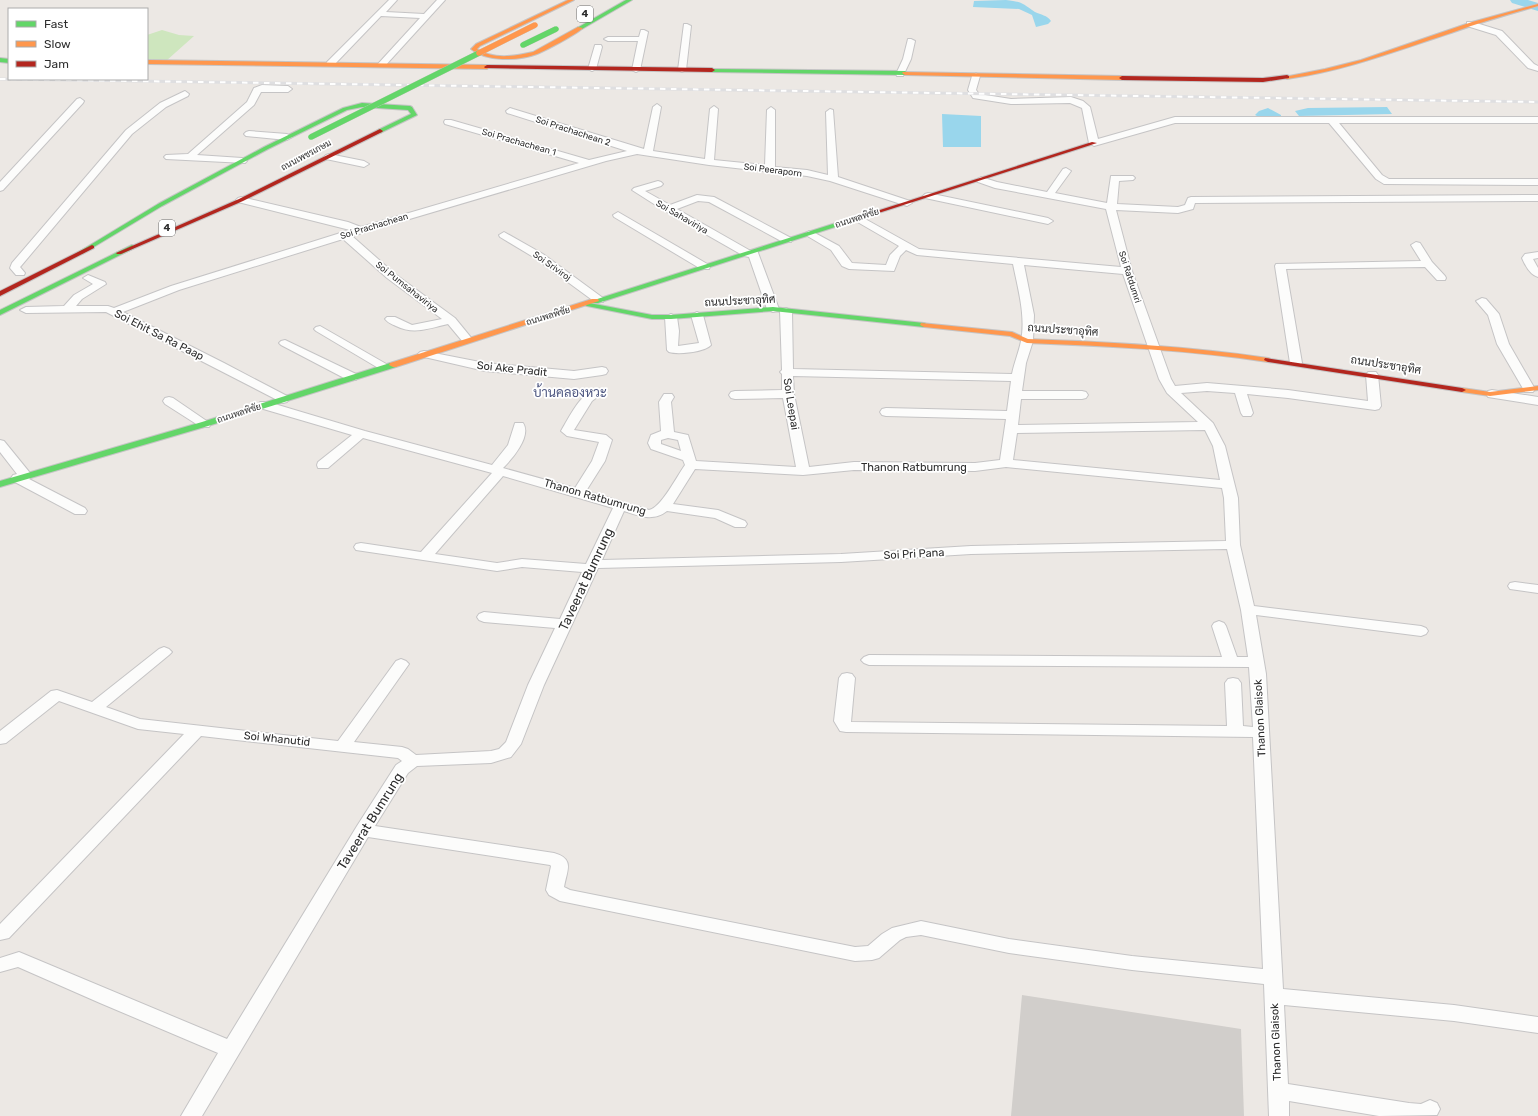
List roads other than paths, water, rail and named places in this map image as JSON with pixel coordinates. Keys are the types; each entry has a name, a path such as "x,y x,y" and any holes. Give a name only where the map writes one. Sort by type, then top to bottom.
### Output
{"main road":[{"name":"4","path":"588,13 614,0"},
{"path":"577,2 478,45 474,49 477,53 491,56 522,57 534,53 630,0"},
{"name":"ถนนเพชรเกษม","path":"307,139 535,25 577,2"},
{"path":"148,62 470,66 976,76 1286,78 1319,73 1420,42 1470,24 1538,5"},
{"path":"458,78 559,27"},
{"path":"470,66 491,56"},
{"path":"382,116 417,99"},
{"path":"3,317 26,310 198,220 239,196 329,158 414,115 410,108 362,105 345,110 242,161 160,205 48,259"},
{"name":"ถนนพลพิชัย","path":"0,484 205,424 467,340 587,304 907,202 981,180 1094,143"},
{"name":"4","path":"0,294 234,176"},
{"name":"4","path":"3,317 119,254 239,196"},
{"path":"80,253 160,205"},
{"path":"119,254 198,220"},
{"name":"ถนนประชาอุทิศ","path":"587,304 652,317 671,317 773,309 1012,334 1027,341 1153,346 1233,354 1490,394 1534,388"}],"street":[{"path":"330,64 393,0"},
{"path":"381,65 441,0"},
{"path":"380,14 427,16"},
{"path":"1470,24 1499,33 1531,66 1538,68"},
{"path":"682,70 687,26"},
{"path":"608,39 643,36 636,70"},
{"path":"900,74 907,59 911,41"},
{"path":"592,69 598,47"},
{"path":"976,76 972,90 976,96 988,100 1007,102 1070,100 1086,106 1094,143 1175,120 1538,120"},
{"path":"193,157 191,156 193,153 250,103 257,90 262,88 288,89"},
{"path":"20,273 15,268 16,265 129,132 163,105 185,94"},
{"path":"0,188 80,101"},
{"path":"648,153 657,107"},
{"path":"709,162 714,109"},
{"path":"770,169 771,110"},
{"name":"Soi Prachachean 2","path":"510,111 636,151"},
{"path":"830,112 834,122 833,179"},
{"path":"1332,120 1379,177 1387,182 1538,182"},
{"name":"Soi Prachachean 1","path":"448,122 589,163"},
{"path":"249,134 287,138"},
{"name":"Soi Peeraporn","path":"636,151 807,174 833,179 907,202"},
{"name":"Soi Prachachean","path":"114,312 175,288 360,230 589,163 636,151"},
{"path":"169,157 193,157 242,161"},
{"path":"329,158 364,164"},
{"path":"1049,195 1066,171"},
{"path":"1110,207 1112,205 1114,178 1130,178"},
{"path":"981,180 996,185 1110,207 1184,210 1189,207 1191,200 1538,198"},
{"name":"Soi Sahaviriya","path":"658,184 637,190 750,253"},
{"path":"239,196 348,225 360,230"},
{"path":"928,196 1048,221"},
{"path":"669,209 697,198 711,199 788,240"},
{"name":"Soi Ratdumri","path":"1110,207 1127,271 1153,346"},
{"path":"618,215 705,267"},
{"path":"858,218 917,252 1127,271"},
{"path":"809,234 835,248 844,262 849,266 890,269 892,258 896,252 906,245"},
{"name":"Soi Pumsahaviriya","path":"345,235 391,276 451,320 467,340"},
{"name":"Soi Sriviroj","path":"504,235 539,256 599,300"},
{"path":"1416,245 1428,264 1441,278"},
{"path":"750,253 773,309"},
{"path":"1538,255 1529,256 1527,258 1530,265 1538,274"},
{"path":"1006,463 1012,429 1020,363 1027,341 1028,315 1018,262"},
{"path":"1296,363 1280,266 1428,264"},
{"path":"68,309 78,297 101,284 88,278"},
{"path":"1482,301 1493,314 1503,344 1534,388"},
{"name":"Soi Ehit Sa Ra Paap","path":"26,310 103,309 114,312 220,365 282,399"},
{"name":"Soi Leepai","path":"786,311 786,372 788,394 803,471"},
{"path":"671,317 673,350 696,348 705,344 697,315"},
{"path":"391,319 412,328 451,320"},
{"path":"320,328 384,367"},
{"path":"285,343 352,377"},
{"name":"Thanon Glaisok","path":"1153,346 1165,379 1171,390 1209,426 1219,446 1231,498 1233,545 1248,610 1256,662 1261,732 1279,1116"},
{"name":"Soi Ake Pradit","path":"424,354 485,367 574,374 602,371"},
{"path":"786,372 1018,378"},
{"path":"1171,390 1207,387 1288,394 1375,406 1372,375"},
{"path":"1240,390 1247,413"},
{"path":"578,494 599,460 606,446 606,440 567,431 587,399 598,392"},
{"path":"735,396 788,394"},
{"path":"1490,394 1538,401"},
{"path":"1016,395 1082,395"},
{"path":"668,397 664,402 668,434 684,438 690,462 664,507 718,514 740,524"},
{"path":"170,401 205,424"},
{"name":"Thanon Ratbumrung","path":"264,405 361,434 544,483 648,514 656,513 664,507"},
{"path":"886,412 1013,415"},
{"path":"425,556 454,524 498,470 515,446 518,438 519,426"},
{"path":"1012,429 1209,426"},
{"path":"323,465 361,434"},
{"name":"Thanon Ratbumrung","path":"668,434 655,438 655,446 690,462 803,471 854,466 975,467 1006,463 1228,485"},
{"path":"0,444 22,477 80,512"},
{"name":"Taveerat Bumrung","path":"192,1116 363,830 402,769 413,761 427,759 491,757 505,753 513,744 536,685 620,506"},
{"name":"Soi Pri Pana","path":"361,547 497,567 522,563 593,566 841,558 971,550 1233,545"},
{"path":"1515,586 1538,589"},
{"path":"1248,610 1421,631"},
{"path":"484,617 565,624"},
{"path":"1218,626 1232,663"},
{"path":"94,708 164,652"},
{"path":"869,660 1256,662"},
{"path":"343,746 401,664"},
{"path":"847,678 842,721 846,727 1261,732"},
{"path":"1234,683 1235,732"},
{"name":"Soi Whanutid","path":"0,739 57,695 138,724 402,753 413,761"},
{"path":"0,933 2,933 197,731"},
{"path":"363,830 554,859 560,863 555,890 566,896 855,954 872,954 893,934 908,929 921,928 1017,947 1132,963 1273,987 1538,1025"},
{"path":"0,965 19,960 232,1050"},
{"path":"1278,1091 1409,1112 1423,1112 1430,1109"}],"water":[{"path":"1006,0 1022,3 1035,12 1046,16 1051,21 1048,24 1036,27 1032,15 1019,9 973,7 974,1"},
{"path":"1387,107 1392,114 1299,116 1295,111 1308,108"},
{"path":"1268,108 1281,115 1281,117 1259,117 1255,115 1259,111"},
{"path":"942,114 981,116 981,147 943,147"}],"waterway":[{"path":"1516,0 1538,7"}],"railway":[{"path":"0,79 8,79"},
{"path":"67,80 1538,102"}],"district":[{"name":"บ้านคลองหวะ","path":"570,392"}]}
